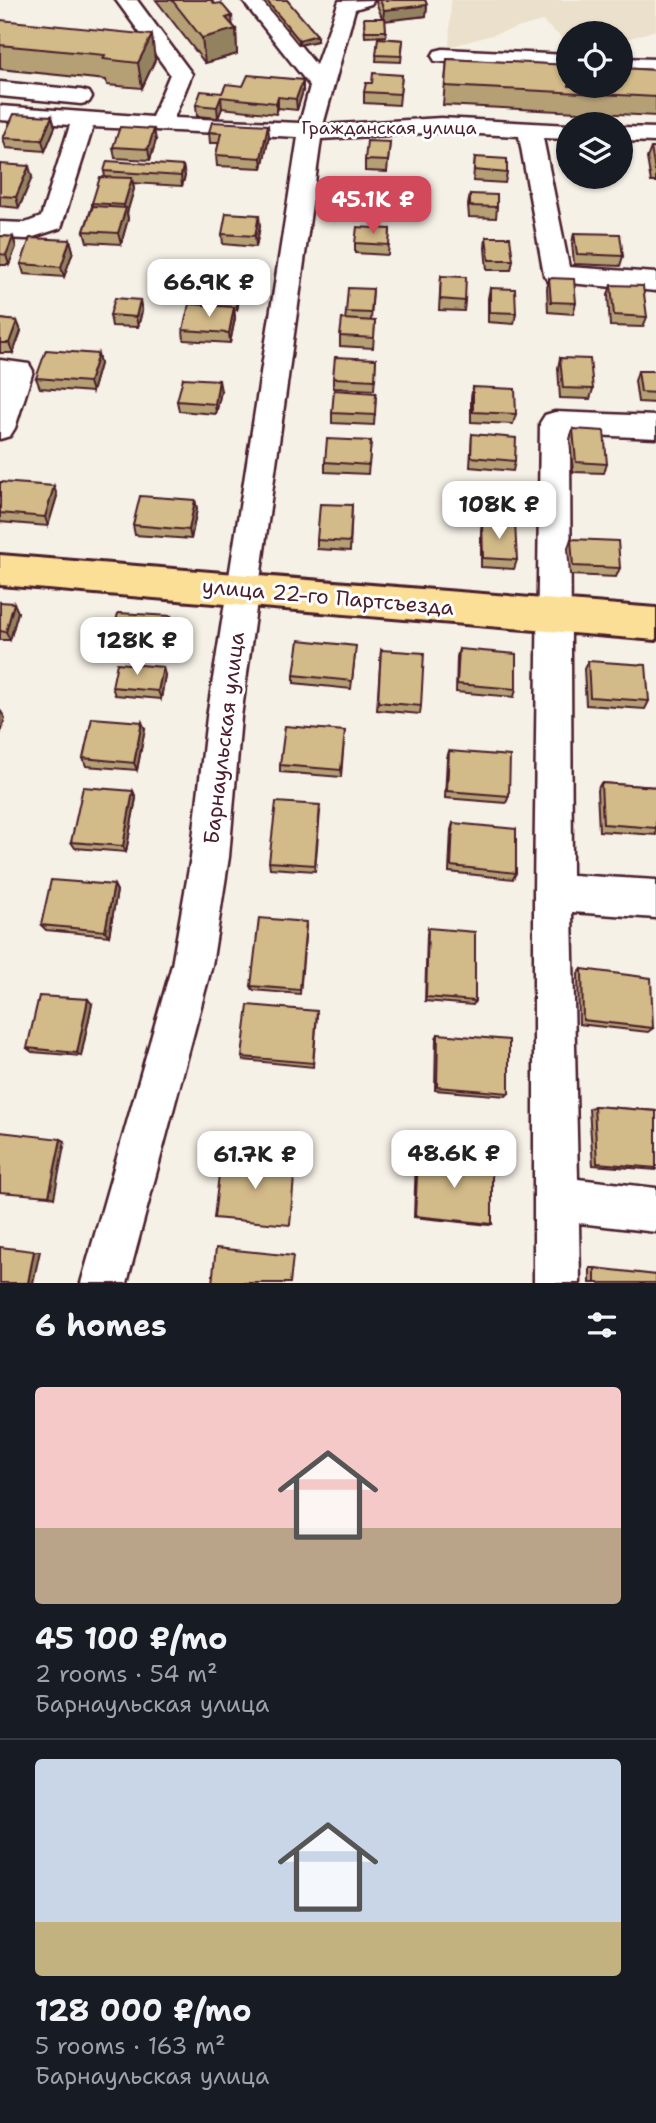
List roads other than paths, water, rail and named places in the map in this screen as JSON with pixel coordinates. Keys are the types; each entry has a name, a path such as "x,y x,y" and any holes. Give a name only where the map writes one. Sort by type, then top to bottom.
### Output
{"main road":[{"name":"улица 22-го Партсъезда","path":"0,570 656,624"}],"street":[{"path":"0,89 164,116 181,74 126,0"},
{"path":"252,0 321,85"},
{"name":"Барнаульская улица","path":"103,1283 192,965 210,857 224,717 310,132 321,85 346,5 364,0"},
{"path":"133,43 160,46"},
{"path":"443,55 556,61"},
{"path":"633,65 656,66"},
{"name":"Гражданская улица","path":"0,113 85,119 164,116 310,132 351,132 441,125 556,131"},
{"path":"0,229 27,231 52,222 85,119"},
{"path":"530,130 557,275 656,282"},
{"path":"633,134 656,135"},
{"path":"0,370 19,371 0,428"},
{"path":"557,1283 552,616 555,423 656,427"},
{"path":"553,892 656,899"},
{"path":"556,1198 656,1210"}]}
